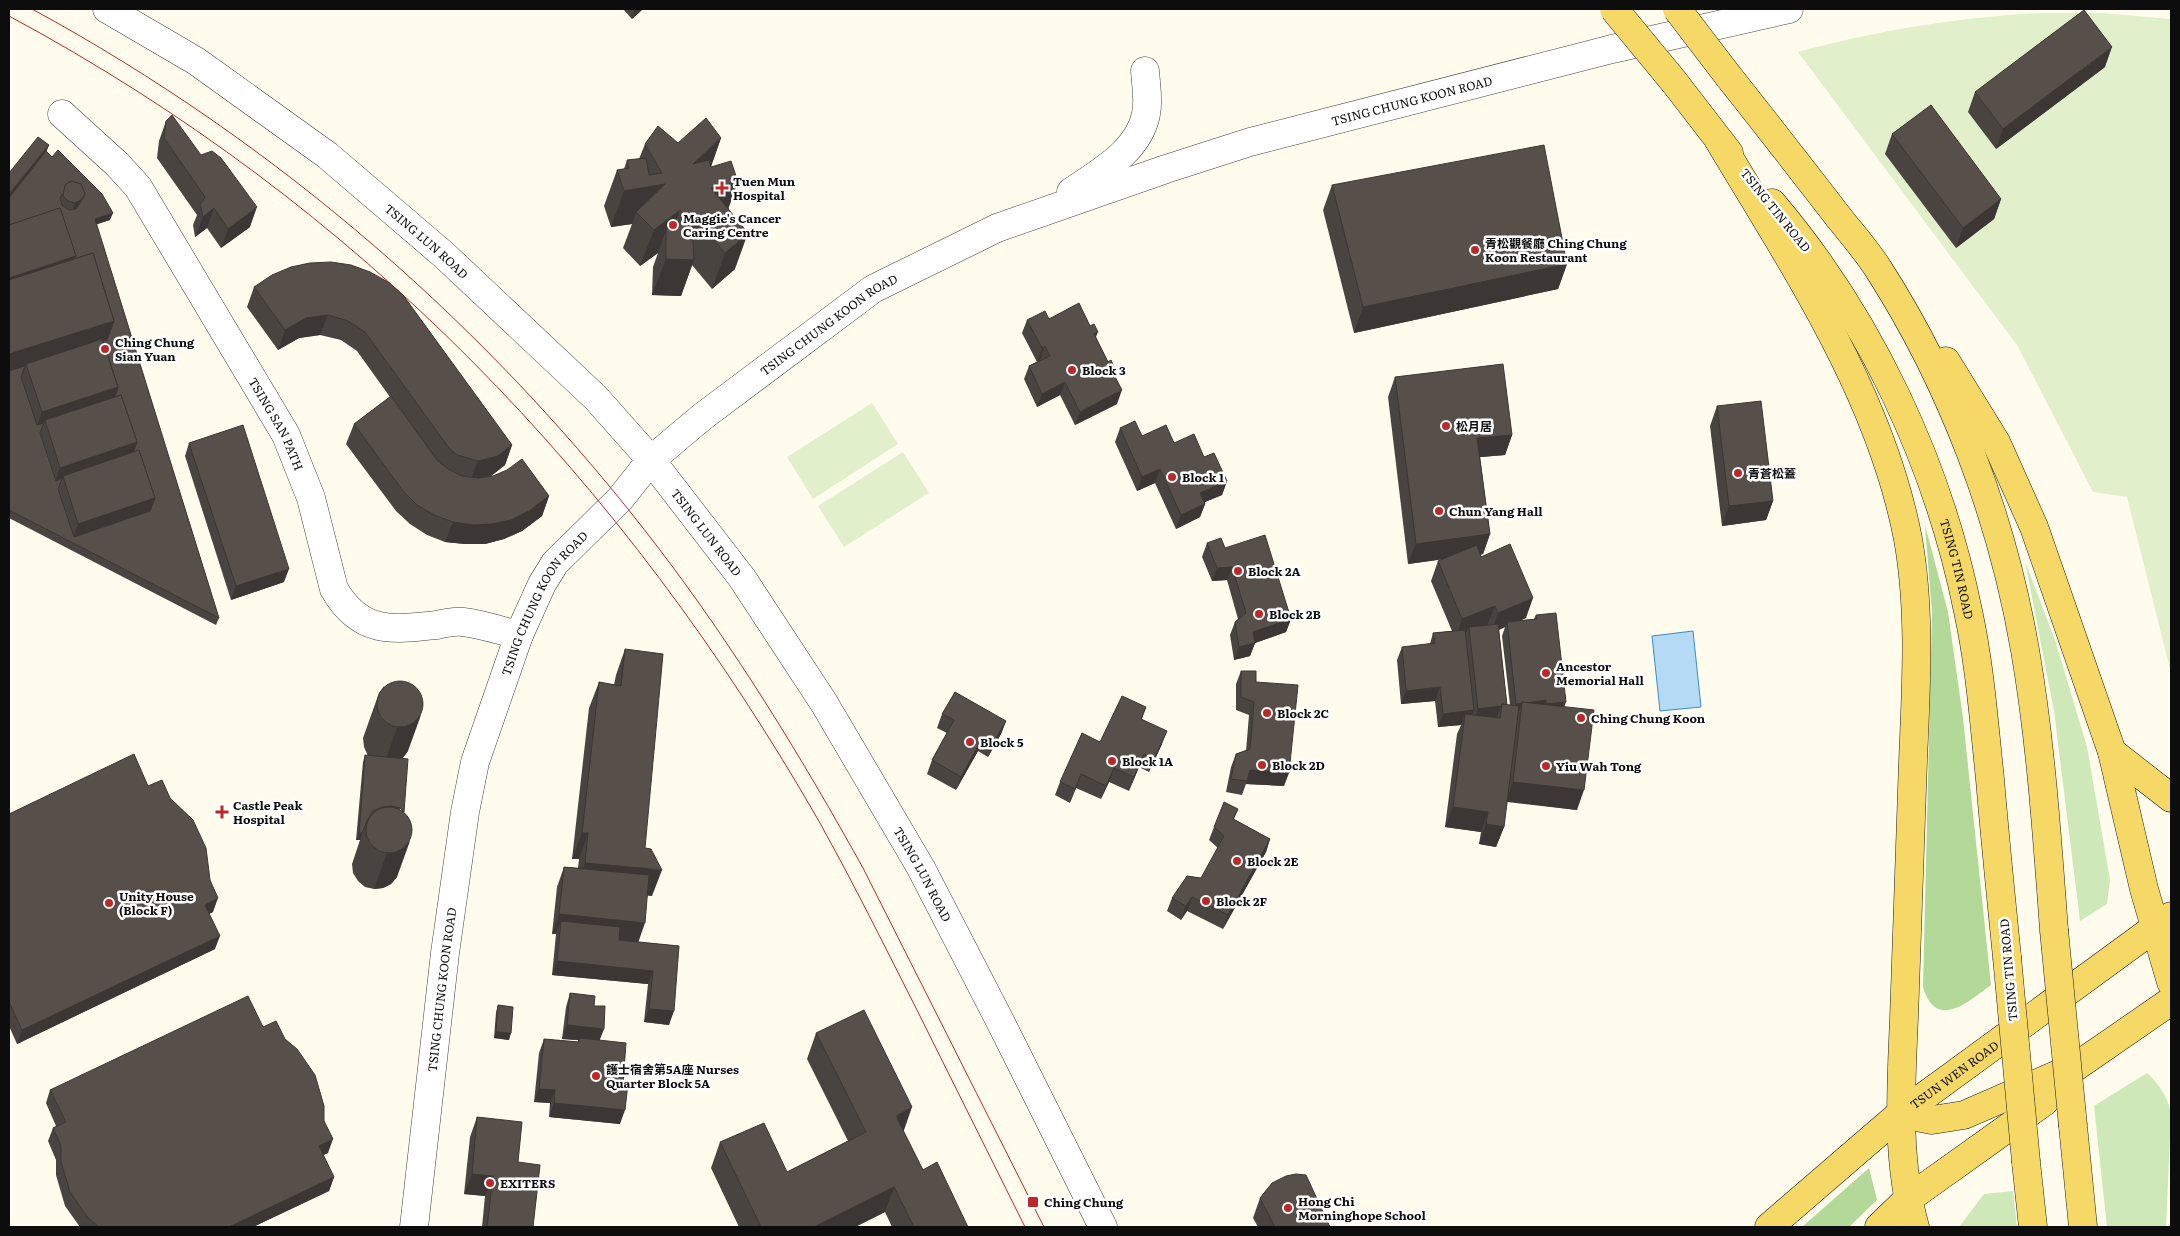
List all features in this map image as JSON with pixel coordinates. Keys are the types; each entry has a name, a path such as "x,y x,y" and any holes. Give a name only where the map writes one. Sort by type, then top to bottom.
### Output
{"main road":[{"name":"TSING TIN ROAD","path":"1614,9 1718,139 1786,219 1829,279 1883,371 1930,474 1954,549 1968,611 1978,670 2033,1227"},
{"path":"1677,9 1935,344 1996,442 2034,528 2112,752 2163,922 2171,982"},
{"path":"1718,139 1824,320 1854,379 1878,435 1896,489 1908,540 1914,592 1916,692 1900,1114 1908,1199 1915,1227"},
{"path":"1878,268 1908,318 1941,384 1971,455 1996,529 2011,584 2025,649 2042,784 2054,930 2083,1227"},
{"path":"2112,752 2171,798"},
{"name":"TSUN WEN ROAD","path":"1769,1227 1900,1114 2163,922"},
{"path":"1900,1114 1932,1120 1964,1115 2074,1068 2171,1001"},
{"path":"1879,1227 1908,1199 2044,1102 2074,1068"}],"street":[{"name":"TSING LUN ROAD","path":"107,9 196,61 327,155 444,255 596,398 652,460 742,578 844,736 921,868 1006,1032 1103,1227"},
{"name":"TSING CHUNG KOON ROAD","path":"414,1227 445,953 465,812 475,762 519,635 542,584 555,563 620,499 652,460 702,417 873,290 997,228 1250,142 1612,50 1789,9"},
{"name":"TSING CHUNG KOON ROAD","path":"1038,213 1107,168 1138,137 1147,113 1145,72"},
{"name":"TSING SAN PATH","path":"62,114 117,164 138,187 270,405 300,466 311,498 334,589 342,602 357,617 376,626 390,629 462,621 519,635"}],"green space":[{"path":"2040,13 2102,13 2171,19 2171,673 2127,497 2093,492 2017,345 1798,52 1859,37 1918,26 1978,18"},
{"path":"872,403 898,444 813,499 787,457"},
{"path":"903,452 929,493 844,547 818,506"},
{"path":"1925,525 1948,612 1963,718 1991,985 1963,1005 1944,1010 1936,1008 1929,1000 1923,987 1932,613"},
{"path":"2025,561 2055,640 2087,747 2110,880 2107,904 2080,921 2054,711"},
{"path":"2147,1073 2162,1091 2171,1113 2166,1227 2107,1227 2094,1106"},
{"path":"1869,1168 1877,1200 1849,1227 1802,1227"},
{"path":"2013,1191 2017,1227 1959,1227 1984,1194"}],"water":[{"path":"1693,631 1701,707 1660,711 1652,636"}],"building":[{"path":"2084,10 2112,47 2003,129 1975,92"},
{"path":"1931,105 2001,199 1963,228 1892,134"},
{"path":"172,115 201,155 212,151 221,158 257,207 228,229 214,208 203,217 200,205 205,197 164,138 166,121"},
{"path":"706,118 721,138 693,164 709,160 711,167 731,161 738,182 711,188 748,233 725,253 699,222 692,226 694,260 666,259 666,230 687,218 680,210 654,230 636,212 665,184 624,191 617,170 629,168 627,160 646,158 649,175 662,173 645,144 658,126 678,143"},
{"path":"38,137 49,145 9,194 9,173"},
{"path":"1544,145 1567,264 1363,307 1332,185"},
{"path":"58,150 102,194 113,213 95,219 219,618 9,510 9,371 25,366 21,377 37,425 44,423 40,433 56,481 62,478 58,489 74,537 150,511 155,498 139,450 133,453 137,442 121,395 115,397 118,387 103,341 107,340 114,321 93,253 74,259 76,256 60,208 9,225 9,198 46,151 52,157","holes":["71,181 81,184 85,194 76,209 69,210 62,205 60,198 64,192 65,185"]},
{"path":"71,181 81,184 85,194 81,200 75,203 68,201 63,196 65,185"},
{"path":"60,208 76,256 9,278 9,225"},
{"path":"93,253 114,321 9,354 9,280"},
{"path":"331,262 351,265 370,272 388,282 403,295 512,445 498,456 478,461 457,455 449,448 365,332 348,321 328,315 306,318 285,330 254,287 272,275 291,267 310,263"},
{"name":"Block 3","path":"1079,303 1090,326 1094,324 1098,332 1094,334 1108,362 1111,360 1115,369 1112,371 1122,390 1080,412 1065,382 1042,394 1029,366 1050,356 1045,346 1042,348 1027,320 1045,311 1049,319"},
{"path":"102,339 118,387 42,412 26,364"},
{"path":"1503,364 1512,435 1477,438 1490,534 1416,544 1395,377"},
{"path":"121,395 137,442 60,468 45,420"},
{"path":"391,396 437,460 448,469 462,476 478,478 493,476 507,470 522,459 549,496 529,511 511,520 492,524 472,525 453,522 434,515 417,505 403,491 354,424"},
{"name":"青蒼松蓋","path":"1761,401 1773,501 1729,506 1717,406"},
{"name":"Block 1","path":"1135,421 1142,436 1166,425 1174,443 1194,434 1204,457 1214,453 1227,481 1200,493 1205,504 1181,515 1160,469 1142,477 1120,428"},
{"path":"243,425 289,569 236,586 189,443"},
{"path":"139,450 155,498 78,524 63,476"},
{"path":"1265,535 1291,619 1253,632 1255,643 1239,647 1235,622 1246,613 1232,567 1217,568 1207,543 1221,538 1225,548"},
{"path":"1510,544 1533,598 1498,613 1495,606 1462,619 1438,561 1477,545 1481,557"},
{"path":"1556,613 1566,702 1546,704 1546,700 1516,704 1507,622 1537,619 1536,615"},
{"path":"1498,624 1507,705 1502,704 1502,706 1478,709 1469,627"},
{"path":"1465,630 1474,710 1443,714 1440,687 1406,691 1402,647 1435,643 1433,633"},
{"path":"625,649 663,654 645,848 651,849 662,870 585,863 588,833 582,833 599,682 621,686"},
{"path":"1241,671 1256,671 1256,682 1298,685 1289,773 1250,770 1247,781 1231,779 1236,754 1250,749 1254,702 1241,697"},
{"path":"405,681 417,687 422,695 422,713 417,721 409,726 395,727 383,721 378,713 377,699 383,687 391,682"},
{"name":"Block 5","path":"955,692 1006,721 993,743 983,737 961,777 932,760 954,720 942,714"},
{"name":"Block 1A","path":"1122,696 1146,707 1141,719 1167,731 1154,759 1144,754 1134,777 1114,768 1106,786 1081,774 1075,789 1060,782 1082,733 1100,742"},
{"name":"Yiu Wah Tong","path":"1522,702 1594,710 1584,790 1513,782"},
{"path":"1502,704 1519,706 1504,827 1486,824 1488,812 1453,807 1465,714 1500,718"},
{"name":"Unity House (Block F)","path":"134,754 148,786 162,780 170,798 193,820 206,848 210,880 218,898 205,905 220,936 22,1030 9,1002 9,814"},
{"path":"365,755 408,759 404,812 400,808 391,806 373,811 362,833 359,833"},
{"path":"1224,802 1238,809 1233,819 1270,839 1228,915 1192,897 1186,906 1172,898 1187,876 1201,878 1224,836 1214,827"},
{"path":"394,807 406,813 411,821 411,839 406,847 398,852 384,853 372,847 367,839 366,825 372,813 380,808"},
{"path":"564,867 649,875 645,923 559,914"},
{"path":"561,921 620,927 619,940 679,946 674,1011 649,1009 653,971 557,961"},
{"path":"570,993 595,996 594,1006 605,1006 604,1029 567,1025"},
{"path":"248,996 263,1027 276,1021 285,1039 297,1049 315,1075 324,1106 324,1121 333,1139 319,1146 334,1177 229,1227 99,1227 88,1218 70,1192 61,1162 61,1146 53,1128 66,1122 50,1090"},
{"path":"498,1005 513,1007 511,1033 496,1032"},
{"path":"864,1010 912,1107 896,1116 923,1170 937,1162 968,1227 914,1227 894,1187 814,1227 761,1227 720,1142 764,1123 787,1172 866,1132 816,1033"},
{"path":"580,1038 626,1043 623,1083 628,1083 625,1110 554,1103 555,1090 539,1089 544,1039 579,1042"},
{"name":"EXITERS","path":"477,1117 522,1122 518,1162 540,1165 533,1227 487,1227 493,1176 472,1174"},
{"path":"1306,1175 1330,1227 1275,1227 1260,1198 1272,1183 1286,1176"}],"tram line":[{"path":"32,9 122,61 210,118 294,180 374,246 452,316 525,391 595,468 688,588 742,666 792,745 863,868 1044,1227"},
{"path":"9,16 136,91 256,173 367,263 472,361 569,466 659,578 743,697 820,823 881,939 1025,1227"}],"place":[{"name":"Tuen Mun Hospital","path":"722,188"},
{"name":"Maggie's Cancer Caring Centre","path":"673,225"},
{"name":"青松觀餐廳 Ching Chung Koon Restaurant","path":"1475,250"},
{"name":"Ching Chung Sian Yuan","path":"105,349"},
{"name":"Block 3","path":"1072,370"},
{"name":"松月居","path":"1446,426"},
{"name":"青蒼松蓋","path":"1738,473"},
{"name":"Block 1","path":"1172,477"},
{"name":"Chun Yang Hall","path":"1439,511"},
{"name":"Block 2A","path":"1238,571"},
{"name":"Block 2B","path":"1259,614"},
{"name":"Ancestor Memorial Hall","path":"1546,673"},
{"name":"Block 2C","path":"1267,713"},
{"name":"Ching Chung Koon","path":"1581,718"},
{"name":"Block 5","path":"970,742"},
{"name":"Block 1A","path":"1112,761"},
{"name":"Block 2D","path":"1262,765"},
{"name":"Yiu Wah Tong","path":"1546,766"},
{"name":"Castle Peak Hospital","path":"222,812"},
{"name":"Block 2E","path":"1237,861"},
{"name":"Block 2F","path":"1206,901"},
{"name":"Unity House (Block F)","path":"109,903"},
{"name":"護士宿舍第5A座 Nurses Quarter Block 5A","path":"596,1076"},
{"name":"EXITERS","path":"490,1183"},
{"name":"Ching Chung","path":"1033,1202"},
{"name":"Hong Chi Morninghope School","path":"1288,1208"}]}
